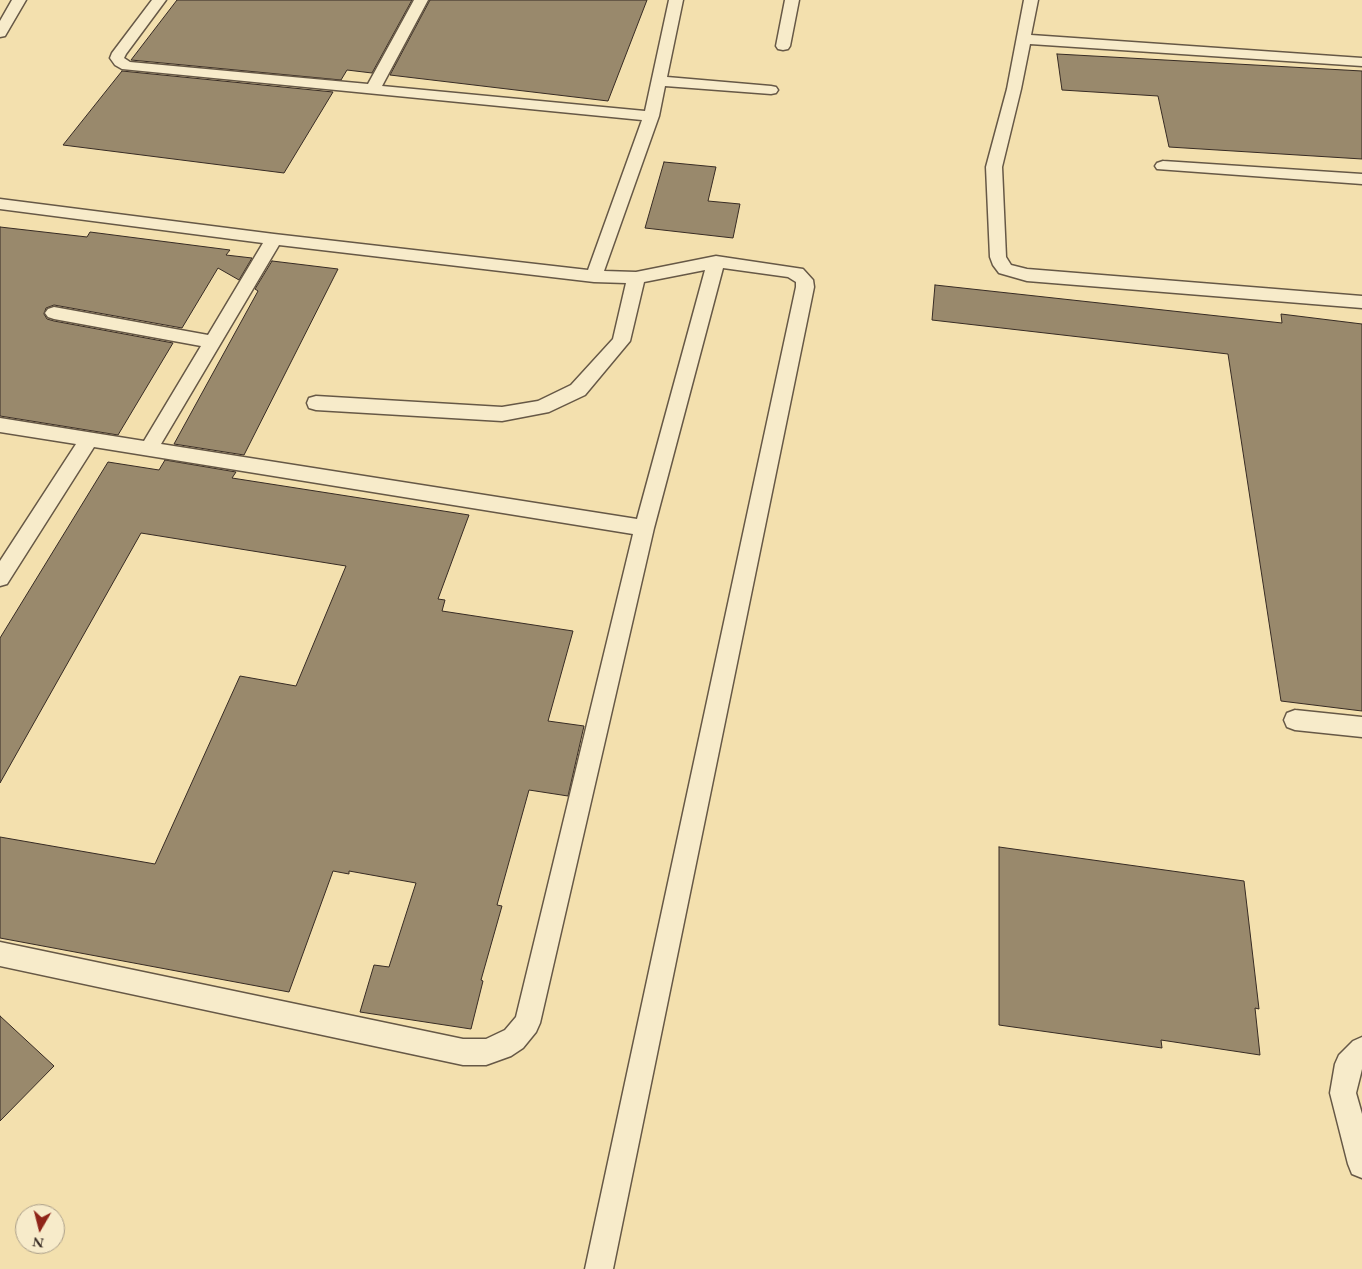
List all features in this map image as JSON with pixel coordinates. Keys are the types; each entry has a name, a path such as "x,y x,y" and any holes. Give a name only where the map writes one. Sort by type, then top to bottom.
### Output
{"lane":[{"path":"0,33 19,0"},
{"path":"159,0 119,53 117,58 127,66 651,116"},
{"path":"372,90 421,0"},
{"path":"594,276 651,116 676,0"},
{"path":"783,46 792,0"},
{"path":"1031,0 1024,39 994,167 998,257 1005,269 1027,275 1362,302"},
{"path":"1024,39 1362,62"},
{"path":"659,81 771,90"},
{"path":"1163,166 1362,179"},
{"path":"0,204 274,239 594,276 636,278 716,262 765,267 797,273 804,280 805,287 599,1269"},
{"path":"149,448 274,239"},
{"path":"0,954 463,1052 486,1052 502,1047 514,1039 527,1023 644,528 716,262"},
{"path":"316,403 502,414 542,407 578,390 621,341 636,278"},
{"path":"54,313 212,342"},
{"path":"0,425 644,528"},
{"path":"0,578 89,440"},
{"path":"1295,720 1362,727"},
{"path":"1362,1050 1348,1064 1344,1092 1362,1164"}],"building":[{"path":"177,0 412,0 372,73 347,70 341,80 131,60"},
{"path":"430,0 647,0 608,101 390,75"},
{"path":"1057,54 1362,71 1362,159 1169,147 1158,96 1062,90"},
{"path":"122,71 333,92 284,173 63,145"},
{"path":"664,162 716,167 708,201 740,204 733,238 645,228"},
{"path":"0,227 87,237 90,232 230,250 226,255 252,258 239,280 218,268 182,328 54,305 46,308 44,314 47,319 54,321 173,343 118,435 0,416"},
{"path":"272,261 338,269 244,455 174,444 258,291 255,289"},
{"path":"935,285 1282,323 1281,314 1362,324 1362,711 1281,701 1228,354 932,320"},
{"path":"165,460 236,472 232,478 469,515 438,599 445,600 442,611 573,631 548,721 584,726 568,796 529,790 497,905 502,906 481,980 483,981 471,1029 360,1012 374,965 389,967 416,883 349,871 349,874 333,871 289,992 0,938 0,837 155,864 240,676 296,686 346,566 141,533 0,783 0,638 108,462 159,470"},
{"path":"999,847 1244,881 1259,1009 1255,1008 1260,1055 1161,1040 1162,1048 999,1025"},
{"path":"0,1016 54,1066 0,1121"}]}
